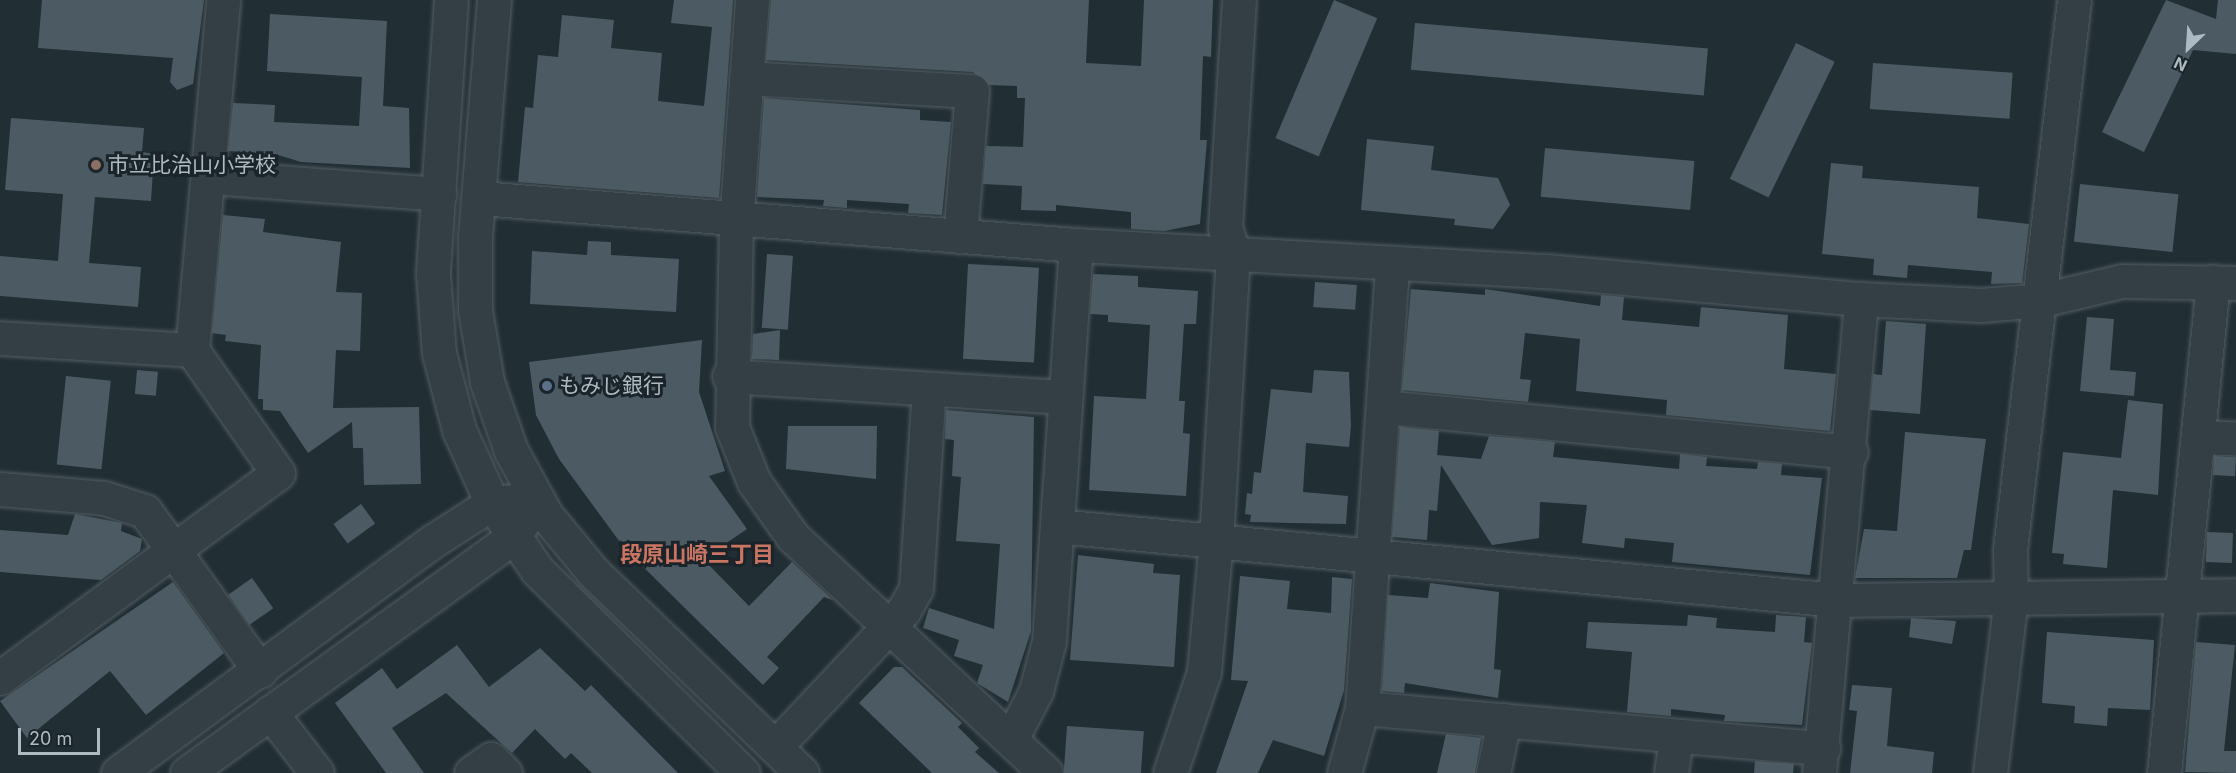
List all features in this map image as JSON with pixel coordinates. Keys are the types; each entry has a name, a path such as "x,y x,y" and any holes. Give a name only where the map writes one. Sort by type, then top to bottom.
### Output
{"street":[{"path":"0,678 278,473 192,350 223,0"},
{"path":"451,0 433,274 439,353 459,430 492,503 513,537 563,599 736,771"},
{"path":"494,0 474,274 480,346 498,417 537,499 592,572 802,773"},
{"path":"752,0 736,222 729,376 732,427 753,482 793,537 891,624 1046,773"},
{"path":"1170,773 1204,672 1216,540 1233,252 1225,228 1239,0"},
{"path":"1990,773 2011,597 2010,550 2042,300 2074,0"},
{"path":"746,78 972,91 960,237"},
{"path":"209,177 439,194"},
{"path":"480,198 736,222 1076,245 1233,252 1861,299 1981,304 2042,300 2122,281 2224,282 2198,437 2164,773"},
{"path":"1011,739 1036,691 1049,641 1063,397 1076,245"},
{"path":"1344,773 1362,708 1376,556 1392,263"},
{"path":"1362,708 1676,736 1821,760 1851,452 1861,299"},
{"path":"0,338 192,350"},
{"path":"729,376 1063,397"},
{"path":"774,747 891,624 916,588 929,388"},
{"path":"1384,407 1851,452"},
{"path":"2198,437 2236,438"},
{"path":"0,489 124,502 145,511 176,550 260,671"},
{"path":"118,773 260,671 433,541 492,503 537,499"},
{"path":"186,773 513,537 537,499"},
{"path":"1057,526 1837,600 2236,595"},
{"path":"270,712 317,773"},
{"path":"1493,773 1504,720"},
{"path":"1671,773 1676,736"},
{"path":"471,773 491,759 505,773"}],"building":[{"path":"42,0 204,0 193,84 177,90 170,82 173,58 38,48"},
{"path":"674,0 733,0 719,198 518,182 525,107 533,108 538,55 558,57 562,15 614,20 611,48 662,53 658,101 704,106 712,27 671,23"},
{"path":"771,0 1089,0 1086,63 1141,66 1144,0 1213,0 1211,57 1203,56 1200,140 1207,140 1200,224 1164,231 1131,229 1131,212 1056,205 1056,211 1021,210 1022,186 983,184 986,146 1023,147 1025,98 1017,98 1017,86 989,85 973,72 766,60"},
{"path":"1334,0 1377,18 1319,156 1275,138"},
{"path":"2166,0 2216,19 2218,0 2236,0 2236,54 2193,50 2144,152 2102,132"},
{"path":"270,14 387,21 383,106 409,108 410,168 301,162 275,154 228,151 233,103 275,105 274,122 359,126 362,77 267,71"},
{"path":"1415,23 1708,49 1704,95 1411,70"},
{"path":"1796,43 1835,62 1768,198 1730,179"},
{"path":"1873,63 2013,73 2009,119 1870,109"},
{"path":"764,98 920,110 920,120 951,122 942,215 908,213 909,204 847,200 847,208 823,206 824,200 757,197"},
{"path":"11,118 144,128 142,152 154,154 151,201 95,197 89,263 141,267 138,307 0,296 0,256 58,261 63,194 5,190"},
{"path":"1367,139 1434,146 1431,170 1498,178 1510,205 1493,229 1454,225 1455,219 1361,210"},
{"path":"1545,148 1694,161 1690,210 1541,197"},
{"path":"1831,163 1863,166 1862,178 1979,187 1977,218 2029,224 2022,283 1991,284 1992,272 1908,265 1907,278 1873,275 1874,259 1822,254"},
{"path":"2080,184 2178,194 2172,252 2074,242"},
{"path":"223,215 265,219 263,232 341,242 336,292 362,293 360,351 336,350 333,408 419,407 421,484 364,485 363,448 353,448 352,422 308,453 280,411 263,410 263,399 258,399 261,345 225,341 226,335 212,333"},
{"path":"588,241 611,242 611,255 679,259 676,312 530,304 532,251 587,255"},
{"path":"767,254 793,256 788,330 762,328"},
{"path":"968,264 1039,268 1034,363 963,359"},
{"path":"1093,274 1138,276 1138,287 1198,291 1196,324 1184,324 1179,401 1185,401 1183,433 1190,434 1186,496 1089,490 1094,396 1146,399 1150,325 1108,322 1108,315 1090,314"},
{"path":"1315,282 1357,285 1355,310 1313,307"},
{"path":"1411,289 1485,295 1485,289 1600,306 1601,295 1624,297 1622,320 1699,327 1701,307 1788,315 1784,369 1836,374 1830,431 1666,415 1667,400 1576,391 1580,339 1525,333 1520,379 1531,380 1528,402 1402,390"},
{"path":"2087,317 2114,319 2110,370 2136,372 2134,396 2080,391"},
{"path":"1886,321 1926,324 1920,414 1870,410 1873,374 1882,375"},
{"path":"780,330 779,360 752,359 753,334"},
{"path":"702,340 699,392 725,471 709,476 747,529 703,559 749,606 792,562 833,600 824,597 767,657 779,668 763,685 625,549 559,459 536,415 529,362"},
{"path":"137,370 158,372 156,396 135,394"},
{"path":"1314,370 1349,372 1351,426 1349,447 1306,443 1303,492 1348,496 1346,524 1250,522 1251,515 1245,514 1247,493 1252,494 1254,472 1261,473 1271,389 1312,393"},
{"path":"66,376 111,381 101,469 57,465"},
{"path":"2128,400 2163,404 2158,495 2113,490 2107,568 2063,564 2064,554 2052,553 2063,452 2121,458"},
{"path":"946,410 1034,417 1031,631 1008,702 977,683 983,665 954,656 959,640 923,628 929,608 994,629 1000,544 956,541 961,477 952,476 954,440 945,439"},
{"path":"788,426 877,426 876,479 786,469"},
{"path":"1400,427 1439,431 1437,455 1481,459 1489,436 1555,442 1553,457 1679,469 1680,454 1707,457 1706,466 1757,469 1758,462 1782,464 1781,475 1822,478 1810,575 1672,562 1674,543 1625,538 1624,548 1582,543 1587,505 1540,502 1539,538 1492,545 1441,465 1437,511 1429,510 1427,540 1392,537"},
{"path":"1905,432 1986,439 1971,550 1964,550 1957,578 1855,578 1864,529 1897,531"},
{"path":"2214,456 2236,457 2235,476 2213,475"},
{"path":"361,504 375,523 348,543 333,524"},
{"path":"75,514 122,523 121,531 142,539 140,551 101,580 0,572 0,530 68,535"},
{"path":"2207,532 2233,533 2232,563 2206,562"},
{"path":"1078,555 1154,564 1153,573 1180,575 1174,667 1070,660"},
{"path":"1240,576 1290,581 1287,609 1331,613 1332,577 1352,579 1344,690 1324,756 1273,740 1258,773 1216,773 1248,681 1231,680"},
{"path":"252,578 273,608 249,625 228,595"},
{"path":"173,582 224,653 146,715 110,671 27,738 0,701"},
{"path":"1430,583 1499,592 1494,669 1501,670 1498,698 1405,683 1404,693 1382,691 1388,595 1428,598"},
{"path":"1688,615 1717,618 1716,628 1775,632 1776,615 1806,617 1804,642 1812,643 1802,725 1724,721 1725,715 1671,709 1671,716 1627,712 1632,652 1586,648 1588,622 1687,626"},
{"path":"1911,618 1956,621 1952,644 1909,637"},
{"path":"2047,632 2154,640 2150,710 2108,708 2107,726 2074,723 2075,706 2042,703"},
{"path":"2196,642 2235,645 2224,751 2236,751 2236,773 2185,772"},
{"path":"457,645 489,687 540,648 585,691 591,685 678,773 592,773 571,753 565,759 535,729 512,753 446,693 392,728 424,773 386,773 335,703 382,668 397,689"},
{"path":"894,667 902,667 962,723 958,727 979,748 975,752 999,773 932,773 859,703"},
{"path":"1852,685 1892,688 1887,746 1934,752 1932,773 1850,773 1857,711 1849,710"},
{"path":"1067,726 1144,731 1141,773 1064,773"},
{"path":"1446,734 1481,738 1475,773 1437,773"},
{"path":"1755,761 1794,764 1793,773 1754,773"}],"place":[{"name":"市立比治山小学校","path":"96,165"},
{"name":"もみじ銀行","path":"547,386"}],"district":[{"name":"段原山崎三丁目","path":"697,555"}]}
